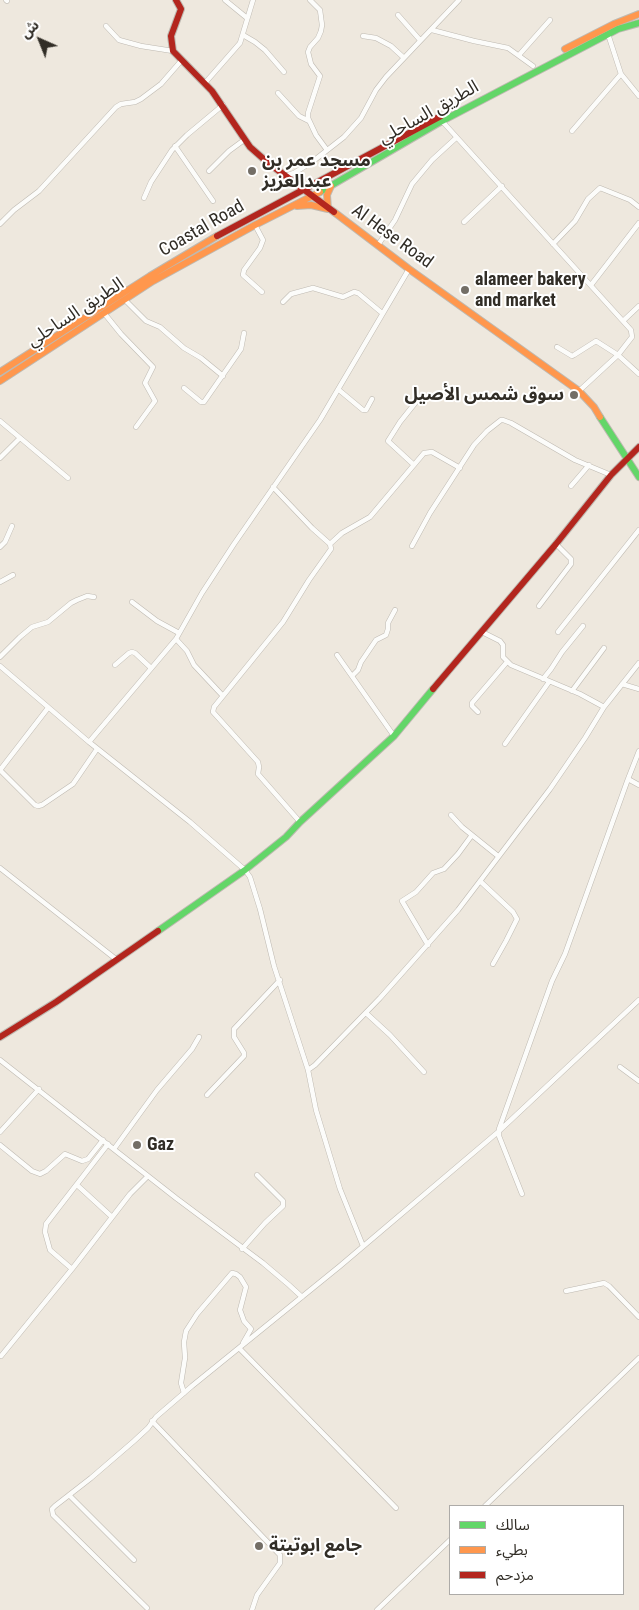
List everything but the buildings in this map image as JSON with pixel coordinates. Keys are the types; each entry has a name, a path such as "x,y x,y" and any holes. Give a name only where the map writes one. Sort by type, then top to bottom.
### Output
{"main road":[{"path":"173,51 170,41 181,9 176,0"},
{"name":"Coastal Road","path":"0,372 175,260 533,66 614,24 639,14"},
{"name":"الطريق الساحلي","path":"0,381 153,281 331,186 442,122 608,34 639,23"},
{"name":"Al Hese Road","path":"173,51 181,61 206,83 254,152 409,269 579,391 594,407 639,477"},
{"path":"293,206 311,205 328,209 327,195 331,186"},
{"path":"0,1038 117,960 245,870 286,837 394,736 556,544 611,475 639,447"}],"street":[{"path":"225,0 247,18"},
{"path":"206,83 240,43 253,0"},
{"path":"310,0 320,10 322,31 308,52 311,64 320,76 308,113 309,121 327,150"},
{"path":"285,176 299,170 344,137 361,118 376,90 403,57 432,30 459,0"},
{"path":"398,15 420,40"},
{"path":"519,55 550,20"},
{"path":"106,26 119,40 173,51"},
{"path":"432,30 508,48 533,66"},
{"path":"608,34 621,74 639,96"},
{"path":"243,35 265,50 284,72"},
{"path":"363,36 376,38 391,46 403,57"},
{"path":"0,224 14,210 39,191 116,107 141,99 161,84 181,61"},
{"path":"572,131 621,74"},
{"path":"278,92 299,116 309,121"},
{"path":"144,198 151,182 175,146 222,105"},
{"path":"442,122 631,330 633,335 618,355 579,391"},
{"path":"378,245 395,220 412,184 428,164 456,138"},
{"path":"209,171 229,151 244,140"},
{"path":"175,146 213,202"},
{"path":"464,222 502,186"},
{"path":"554,244 575,221 588,199 600,188 630,200 639,207"},
{"path":"591,285 639,223"},
{"path":"255,225 263,240 260,248 244,270 243,275 262,292"},
{"path":"89,742 176,639 208,585 339,390 409,269"},
{"path":"283,302 291,294 313,288 343,298 356,292 382,313"},
{"path":"125,300 146,321 160,328 223,376"},
{"path":"623,321 639,306"},
{"path":"104,313 121,334 153,366 145,383 154,401 136,427"},
{"path":"184,388 201,402 204,402 241,348 244,333"},
{"path":"557,347 572,356 596,340 618,355 639,374"},
{"path":"339,390 362,410 366,410 372,399"},
{"path":"414,465 388,441 416,402"},
{"path":"412,546 430,513 474,445 497,422 503,420 575,460 611,475"},
{"path":"0,421 68,478"},
{"path":"0,458 20,438"},
{"path":"330,544 342,534 370,517 424,453 432,452 460,468"},
{"path":"571,486 589,465"},
{"path":"273,487 330,544 331,549 283,622 214,707 214,714 258,762 260,767 258,774 300,822"},
{"path":"0,547 5,542 12,526"},
{"path":"558,632 639,530"},
{"path":"539,606 571,564 571,559 556,544"},
{"path":"0,582 14,575"},
{"path":"0,657 32,627 48,622 77,600 87,596 94,597"},
{"path":"132,602 157,621 180,633"},
{"path":"352,676 358,670 361,662 376,640 386,635 388,623 395,610"},
{"path":"543,679 583,626"},
{"path":"482,632 500,641 503,658 507,662 604,707"},
{"path":"176,639 187,651 194,665 223,696"},
{"path":"572,691 604,648"},
{"path":"115,665 132,652 151,668"},
{"path":"337,655 394,736"},
{"path":"478,712 472,706 472,703 507,662"},
{"path":"308,1070 366,1013 428,945 480,881 550,789 604,707 639,663"},
{"path":"0,666 89,742 190,822 245,870 250,877 274,966 308,1070 316,1110 340,1189 363,1246"},
{"path":"505,744 549,682"},
{"path":"622,684 639,689"},
{"path":"48,708 0,770 35,805 40,806 72,786 98,749"},
{"path":"522,1194 498,1132 639,751"},
{"path":"628,779 639,785"},
{"path":"451,815 498,856"},
{"path":"428,945 402,901 416,892 433,872 444,869 472,835"},
{"path":"0,868 117,960"},
{"path":"480,881 513,912 517,919 493,964"},
{"path":"208,1095 244,1056 244,1052 234,1037 234,1029 280,980"},
{"path":"147,1608 53,1515 52,1509 134,1441 184,1393 302,1297 498,1132 639,1000"},
{"path":"366,1013 390,1035 424,1072"},
{"path":"114,1149 157,1090 192,1049 199,1037"},
{"path":"0,1060 302,1297"},
{"path":"620,1067 639,1082"},
{"path":"0,1132 39,1089"},
{"path":"0,1145 32,1171 40,1174 65,1154 82,1161 88,1159 103,1140"},
{"path":"72,1269 50,1250 45,1227 47,1221 108,1144"},
{"path":"242,1249 264,1223 284,1206 283,1201 257,1175"},
{"path":"2,1356 112,1216 148,1176"},
{"path":"77,1185 112,1216"},
{"path":"184,1393 181,1383 185,1358 184,1342 186,1331 197,1314 232,1273 240,1277 246,1287 240,1310 243,1319 251,1329 241,1346"},
{"path":"566,1292 604,1283 639,1317"},
{"path":"241,1346 396,1508"},
{"path":"486,1505 639,1358"},
{"path":"152,1422 280,1555 280,1564 257,1595 252,1610"},
{"path":"69,1495 134,1560"},
{"path":"377,1610 449,1541"}],"traffic: fast":[{"path":"320,192 442,121 618,29 639,23"},
{"path":"600,417 639,477"},
{"path":"158,931 245,870 286,837 394,736 433,689"}],"traffic: slow":[{"path":"565,49 614,24 639,14"},
{"path":"328,209 327,195 331,186"},
{"path":"0,381 153,281 320,192"},
{"path":"297,206 311,205 328,209"},
{"path":"334,212 409,269 579,391 594,407 600,417"},
{"path":"0,372 150,276 217,236"}],"traffic: jam":[{"path":"176,0 181,9 171,36 173,51 212,91 250,147 334,212"},
{"path":"217,236 441,116"},
{"path":"433,689 556,544 611,475 639,447"},
{"path":"0,1037 56,1002 158,931"}],"place":[{"name":"مسجد عمر بن عبدالعزيز","path":"252,171"},
{"name":"alameer bakery and market","path":"465,290"},
{"name":"سوق شمس الأصيل","path":"574,395"},
{"name":"Gaz","path":"137,1145"},
{"name":"جامع ابوتيتة","path":"259,1546"}]}
